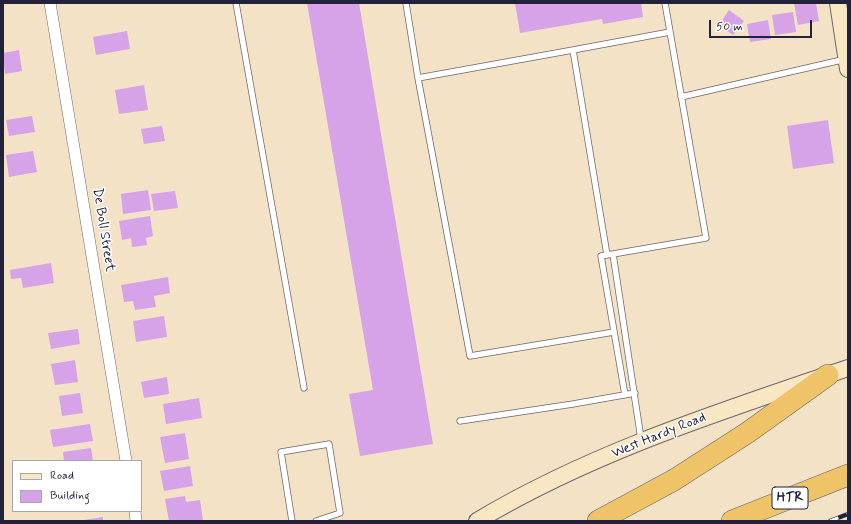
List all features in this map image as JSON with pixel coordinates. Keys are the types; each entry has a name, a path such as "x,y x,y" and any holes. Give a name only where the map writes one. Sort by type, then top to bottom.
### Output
{"highway":[{"path":"598,521 674,480 747,433 828,375"},
{"name":"HTR","path":"732,521 848,475"}],"main road":[{"path":"838,3 847,64"},
{"name":"West Hardy Road","path":"477,521 578,469 641,442 734,407 848,368"}],"street":[{"name":"De Boll Street","path":"50,3 126,460"}],"lane":[{"path":"236,3 304,388"},
{"path":"406,3 418,78 470,356 614,332"},
{"path":"625,395 601,256 706,238 665,3"},
{"path":"418,78 670,32"},
{"path":"573,50 607,255"},
{"path":"681,97 847,64"},
{"path":"614,254 641,442"},
{"path":"460,421 635,393"},
{"path":"292,521 281,452 329,444 340,513 316,521"}],"building":[{"path":"307,3 359,3 433,444 360,456 349,394 373,390"},
{"path":"515,3 641,3 643,17 603,24 602,19 520,33"},
{"path":"794,3 816,3 819,21 798,25"},
{"path":"729,10 744,21 733,35 719,25"},
{"path":"793,12 796,32 775,35 772,15"},
{"path":"768,20 771,39 750,42 747,24"},
{"path":"127,31 130,49 96,55 93,37"},
{"path":"19,50 22,71 5,74 3,53"},
{"path":"144,85 148,110 119,114 115,90"},
{"path":"32,116 35,132 9,136 6,120"},
{"path":"828,120 834,163 793,169 787,126"},
{"path":"162,126 165,141 144,144 141,129"},
{"path":"33,151 37,172 9,177 6,155"},
{"path":"148,190 151,210 123,214 121,194"},
{"path":"175,191 178,208 154,211 151,194"},
{"path":"150,216 153,236 146,238 147,245 132,247 131,238 122,240 119,221"},
{"path":"51,263 54,283 23,288 21,278 11,279 10,270"},
{"path":"168,277 170,293 154,296 156,307 135,310 133,301 124,302 121,285"},
{"path":"164,316 167,337 136,342 133,321"},
{"path":"78,329 80,344 51,349 48,333"},
{"path":"75,360 78,382 55,385 51,364"},
{"path":"167,377 169,394 144,398 141,382"},
{"path":"80,393 83,413 62,416 59,396"},
{"path":"199,398 202,418 166,424 163,404"},
{"path":"90,424 93,441 53,447 50,430"},
{"path":"185,433 189,459 165,463 160,437"},
{"path":"91,448 93,460 64,460 63,452"},
{"path":"190,466 193,486 164,491 160,471"},
{"path":"185,496 186,502 200,500 203,521 169,521 165,499"},
{"path":"103,517 103,521 84,521 84,520"}],"railway":[{"path":"830,521 848,514"}]}
